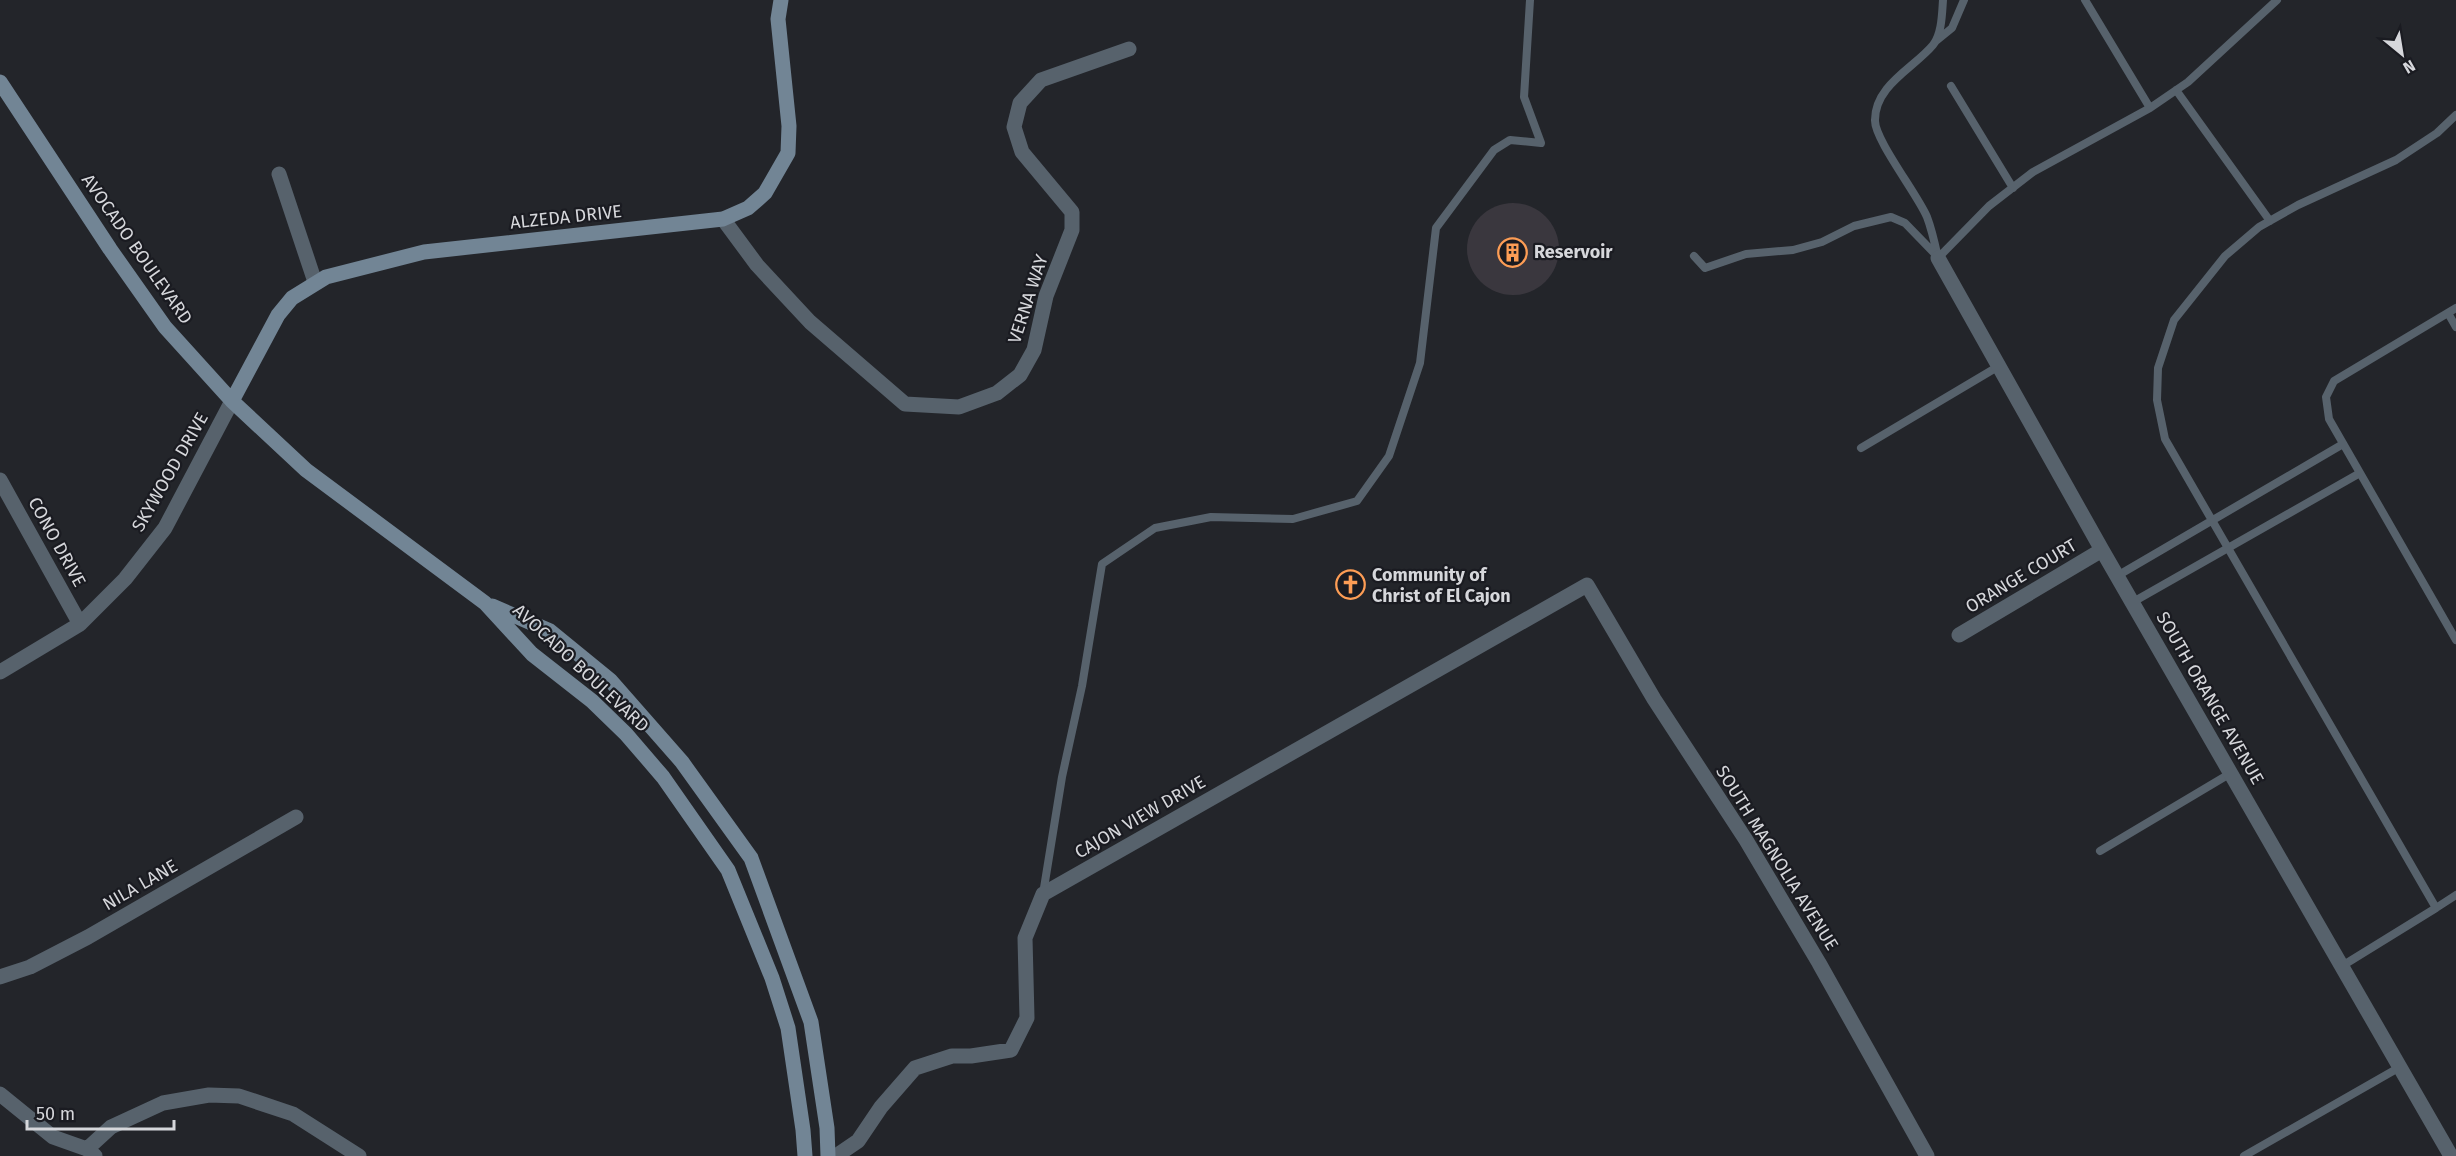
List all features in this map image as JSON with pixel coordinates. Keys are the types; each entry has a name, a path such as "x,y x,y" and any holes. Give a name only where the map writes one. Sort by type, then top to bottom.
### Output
{"main road":[{"name":"ALZEDA DRIVE","path":"232,401 278,315 292,298 326,277 424,252 723,219 748,207 765,194 788,153 789,126 778,19 781,0"},
{"name":"AVOCADO BOULEVARD","path":"0,82 110,249 165,327 232,401 306,470 485,603 532,654 592,701 626,734 663,777 728,870 772,978 788,1028 805,1156"},
{"name":"AVOCADO BOULEVARD","path":"485,603 550,631 610,680 682,762 751,858 811,1022 827,1128 828,1156"}],"street":[{"name":"VERNA WAY","path":"723,219 757,265 810,322 905,404 959,407 997,393 1020,375 1034,350 1046,296 1072,230 1072,212 1022,152 1014,127 1020,103 1041,80 1129,50"},
{"path":"279,174 315,282"},
{"name":"SOUTH ORANGE AVENUE","path":"1938,258 2117,576 2451,1156"},
{"name":"SKYWOOD DRIVE","path":"0,672 80,624 125,579 165,528 232,401"},
{"name":"CONO DRIVE","path":"0,480 80,624"},
{"name":"ORANGE COURT","path":"1959,635 2102,549"},
{"name":"CAJON VIEW DRIVE","path":"1043,894 1587,585"},
{"name":"SOUTH MAGNOLIA AVENUE","path":"1587,585 1654,699 1746,840 1807,942 1927,1156"},
{"name":"NILA LANE","path":"0,977 30,967 88,937 296,817"},
{"path":"836,1156 858,1141 881,1107 915,1068 952,1056 971,1056 1011,1050 1027,1018 1025,938 1043,894"},
{"path":"0,1094 53,1137 91,1152 111,1127 163,1103 209,1095 239,1096 293,1114 359,1156"}],"lane":[{"path":"1043,894 1062,777 1082,686 1102,564 1155,528 1211,517 1293,519 1357,501 1389,456 1420,363 1436,228 1494,150 1510,140 1541,143 1524,97 1530,0"},
{"path":"1934,44 1942,14 1943,0"},
{"path":"1938,258 1927,217 1882,142 1874,121 1880,100 1897,77 1952,28 1964,0"},
{"path":"2085,0 2150,108"},
{"path":"1938,258 1989,206 2033,172 2150,108 2188,82 2277,0"},
{"path":"1951,86 2013,188"},
{"path":"2176,90 2270,221"},
{"path":"2436,908 2165,439 2157,400 2158,368 2174,320 2225,256 2270,221 2298,205 2396,160 2436,133 2456,115"},
{"path":"1694,256 1705,268 1746,254 1793,250 1822,242 1854,226 1891,217 1905,223 1938,258"},
{"path":"2456,308 2334,381 2326,397 2329,419 2456,640"},
{"path":"2448,313 2456,327"},
{"path":"1861,448 1999,366"},
{"path":"2117,576 2343,444"},
{"path":"2133,602 2360,473"},
{"path":"2100,850 2231,773"},
{"path":"2342,966 2456,895"},
{"path":"2244,1156 2400,1067"}],"building":[{"name":"Reservoir","path":"1513,203 1531,207 1545,217 1555,231 1559,249 1555,267 1545,281 1531,291 1513,295 1495,291 1481,281 1471,267 1467,249 1471,231 1481,217 1495,207"}],"place":[{"name":"Reservoir","path":"1513,252"},
{"name":"Community of Christ of El Cajon","path":"1351,585"}]}
